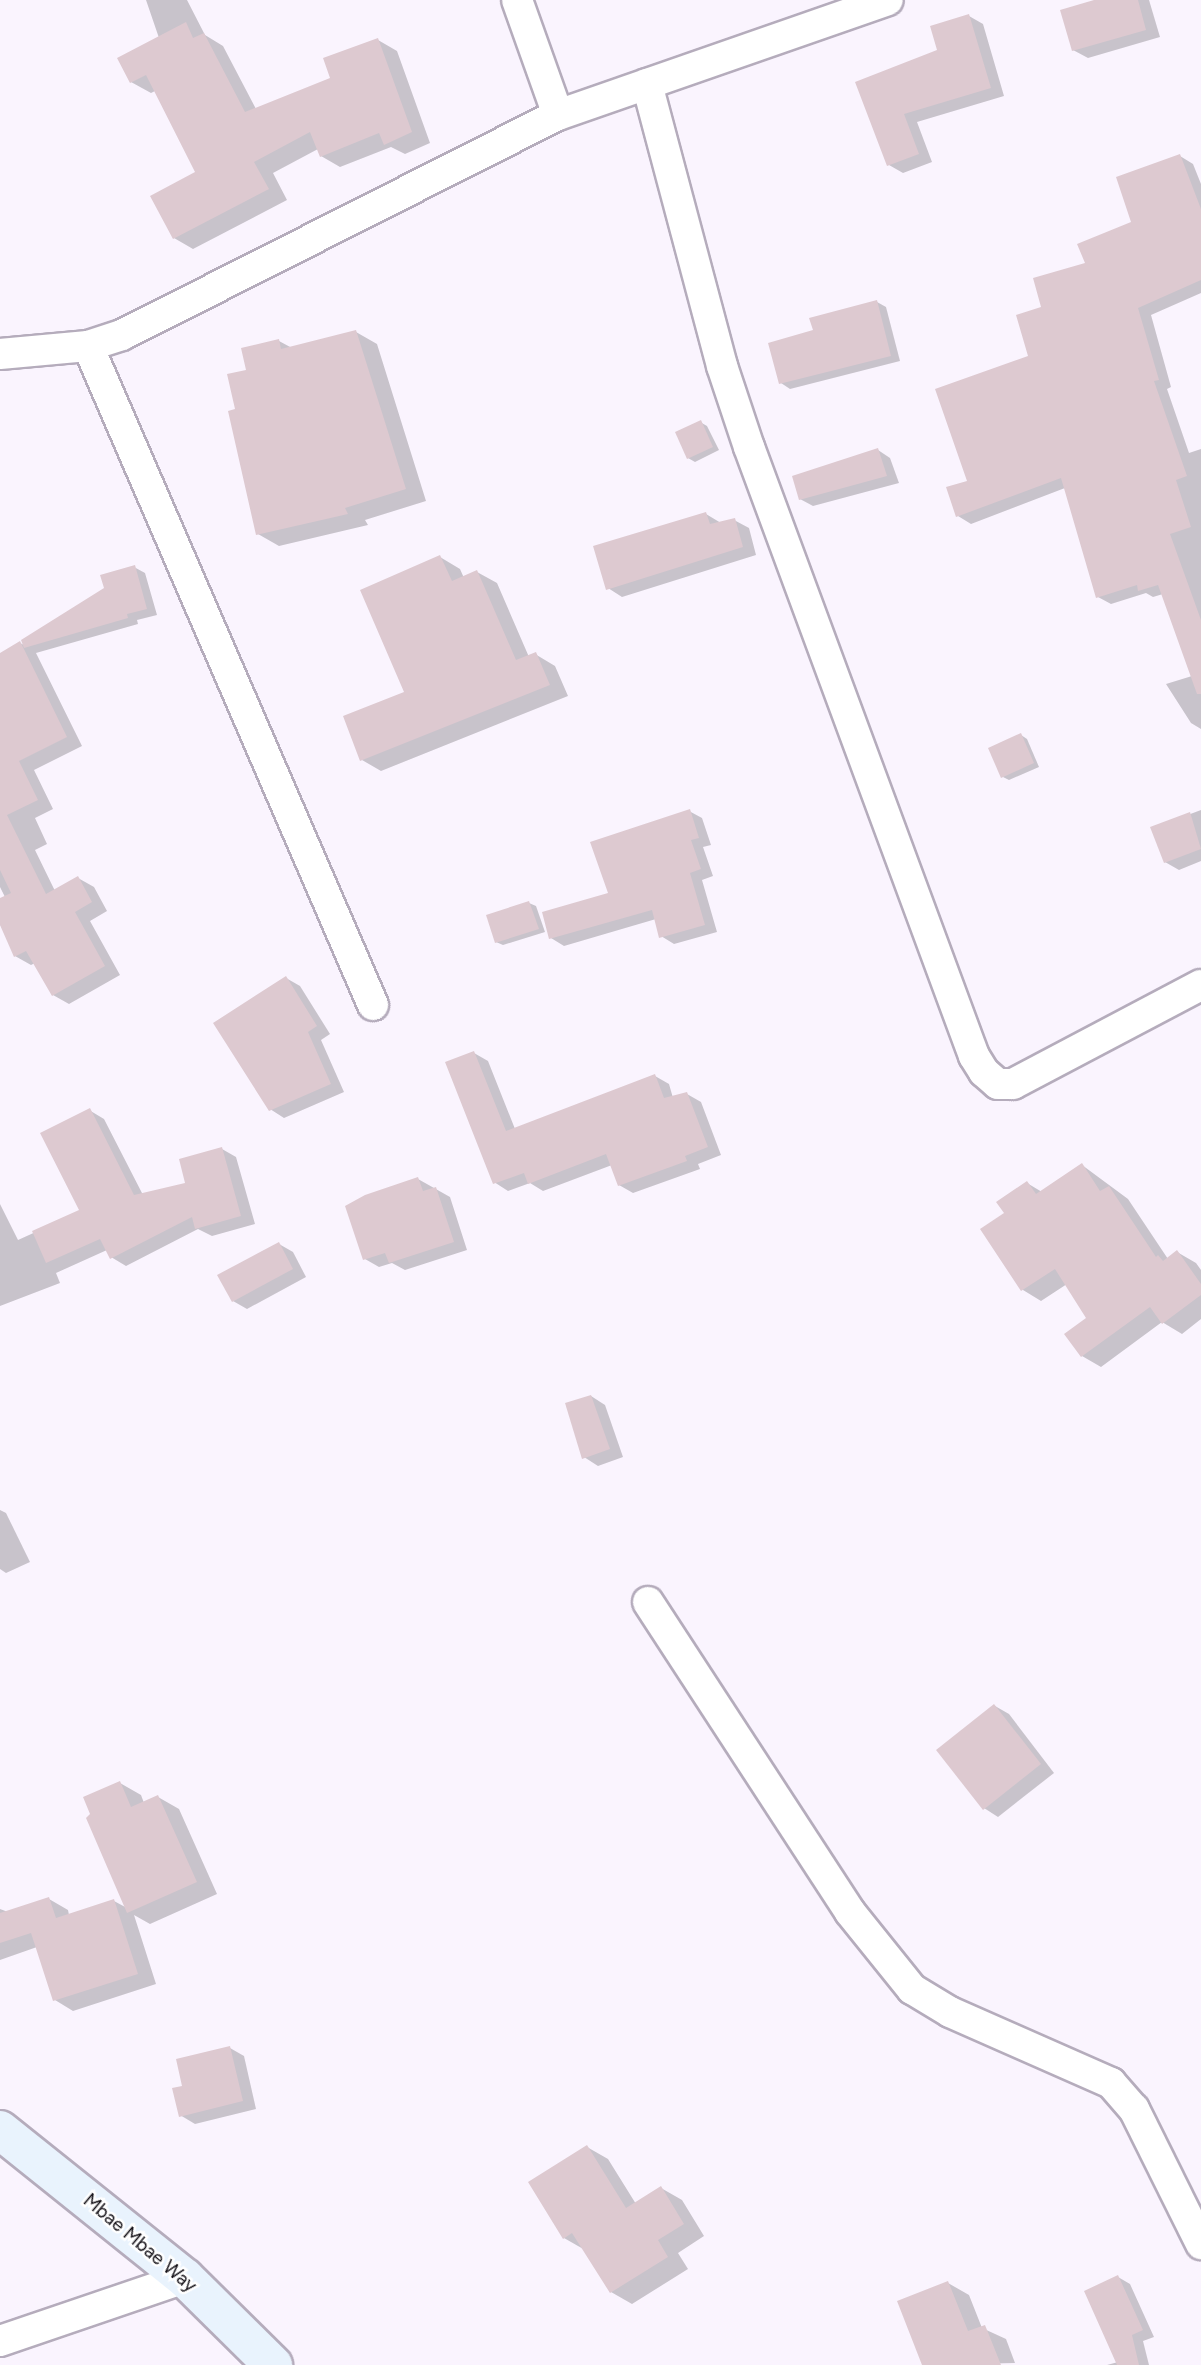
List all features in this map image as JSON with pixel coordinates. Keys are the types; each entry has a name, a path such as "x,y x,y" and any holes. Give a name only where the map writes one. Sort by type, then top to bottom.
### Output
{"street":[{"path":"517,0 558,115"},
{"path":"0,354 88,346 122,335 558,115 888,0"},
{"path":"647,84 722,366 748,447 974,1056 984,1072 998,1083 1013,1084 1201,985"},
{"path":"88,346 373,1005"},
{"path":"648,1602 850,1912 912,1989 950,2012 1111,2083 1134,2109 1201,2244"},
{"name":"Mbae Mbae Way","path":"0,2130 185,2278 273,2365"},
{"path":"0,2342 185,2278"}],"building":[{"path":"1094,0 1138,0 1146,30 1072,51 1060,10"},
{"path":"969,14 991,88 904,114 919,154 887,166 855,82 937,50 930,26"},
{"path":"186,22 193,38 204,33 245,112 330,78 323,58 378,38 412,132 384,145 379,133 320,157 310,132 254,162 269,189 173,239 150,196 195,172 146,75 130,83 117,58"},
{"path":"1180,154 1201,209 1201,280 1138,308 1159,380 1154,381 1187,476 1176,480 1191,527 1170,534 1201,620 1201,694 1197,694 1158,585 1138,591 1137,585 1096,598 1061,478 956,517 946,487 967,481 935,389 1028,356 1016,315 1041,307 1033,278 1085,263 1077,244 1131,222 1116,177"},
{"path":"877,300 891,356 779,384 768,343 813,330 809,318"},
{"path":"356,330 406,489 345,508 348,514 256,535 228,411 235,409 227,374 246,370 241,348 279,339 281,349"},
{"path":"701,420 713,447 687,459 675,432"},
{"path":"878,448 887,476 799,500 792,476"},
{"path":"706,512 710,524 735,518 743,547 606,590 593,546"},
{"path":"440,555 452,581 477,570 516,660 536,652 550,685 360,761 343,716 404,692 360,590"},
{"path":"135,565 147,609 127,614 128,618 24,648 21,640 104,588 100,575"},
{"path":"20,641 67,737 19,761 38,800 7,815 46,894 78,876 92,902 75,912 105,966 52,996 26,951 14,957 0,925 0,898 11,893 0,870 0,653"},
{"path":"1021,733 1034,763 1001,778 988,748"},
{"path":"690,809 699,838 691,840 701,869 690,873 705,925 659,938 652,910 549,939 542,912 608,893 590,842"},
{"path":"1190,812 1201,849 1164,863 1150,827"},
{"path":"529,901 539,929 495,943 486,915"},
{"path":"286,976 317,1026 308,1032 331,1084 269,1111 213,1023"},
{"path":"474,1051 506,1131 655,1074 664,1098 687,1092 708,1147 685,1156 687,1161 618,1186 606,1154 528,1184 524,1173 493,1184 445,1062"},
{"path":"90,1108 134,1195 185,1183 179,1159 222,1147 241,1216 195,1229 192,1217 110,1259 100,1239 46,1263 32,1231 79,1210 40,1133"},
{"path":"1082,1163 1100,1191 1109,1186 1156,1257 1158,1255 1163,1261 1177,1250 1201,1284 1201,1295 1162,1324 1150,1307 1081,1357 1064,1334 1086,1318 1055,1269 1021,1291 980,1229 1004,1213 996,1202 1027,1181 1036,1194"},
{"path":"418,1177 423,1191 436,1187 454,1242 389,1263 385,1253 363,1260 345,1206 365,1195"},
{"path":"279,1242 293,1269 232,1302 217,1275"},
{"path":"591,1395 610,1449 582,1459 565,1403"},
{"path":"994,1704 1041,1764 983,1810 936,1750"},
{"path":"120,1781 131,1807 158,1795 197,1882 127,1913 86,1818 90,1814 83,1797"},
{"path":"49,1897 56,1918 114,1899 138,1974 53,2001 31,1933 0,1943 0,1913"},
{"path":"230,2046 243,2101 179,2117 172,2088 182,2086 176,2059"},
{"path":"587,2145 626,2208 661,2186 684,2224 658,2240 668,2257 610,2293 572,2233 563,2239 528,2182"},
{"path":"1118,2275 1143,2330 1132,2335 1139,2365 1117,2365 1084,2291"},
{"path":"948,2281 968,2331 985,2325 1001,2365 922,2365 897,2301"}]}
